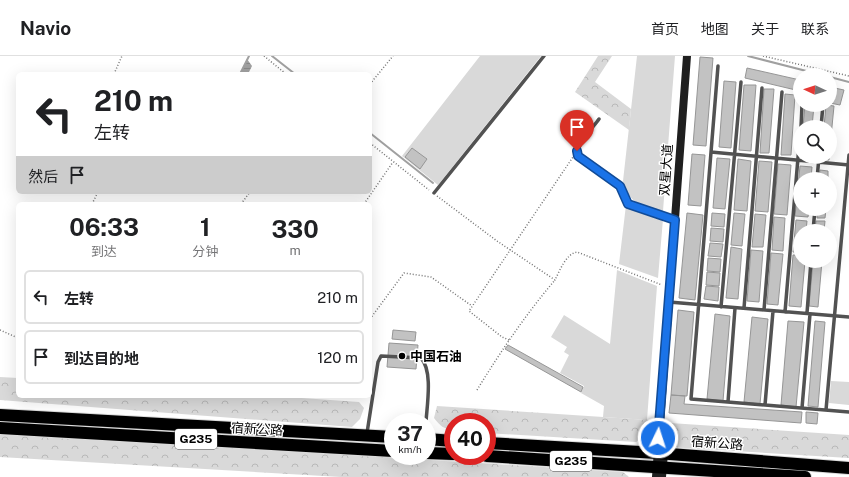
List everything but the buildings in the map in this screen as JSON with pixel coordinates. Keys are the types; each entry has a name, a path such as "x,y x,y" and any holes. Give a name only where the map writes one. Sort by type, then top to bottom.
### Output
{"highway":[{"name":"宿新公路","path":"0,415 384,437"},
{"name":"宿新公路","path":"0,428 384,450"},
{"name":"宿新公路","path":"496,444 660,453 849,468"},
{"name":"宿新公路","path":"496,457 659,472 805,477"}],"street":[{"name":"双星大道","path":"659,472 668,302 687,56"}],"lane":[{"path":"434,193 544,56"},
{"path":"718,66 691,399 849,412"},
{"path":"721,307 741,82"},
{"path":"744,308 762,88"},
{"path":"764,310 782,92"},
{"path":"599,119 577,151 578,156 620,186 628,204 675,220"},
{"path":"711,152 793,160"},
{"path":"826,410 849,155"},
{"path":"785,312 798,164"},
{"path":"837,164 848,165"},
{"path":"802,408 811,268"},
{"path":"668,302 849,317"},
{"path":"728,402 735,308"},
{"path":"765,405 773,311"},
{"path":"366,436 373,402 378,362 381,356 421,358 426,363 428,375 426,413"}],"path":[{"path":"115,72 122,56"},
{"path":"264,56 284,72"},
{"path":"372,82 393,56"},
{"path":"763,56 849,76"},
{"path":"372,145 510,250 555,280"},
{"path":"509,340 502,337 468,311 577,151"},
{"path":"372,192 393,162"},
{"path":"477,390 530,309 555,280 572,253 578,252 670,288"},
{"path":"372,316 404,273 431,277 472,306"},
{"path":"0,330 16,337"}],"green space":[{"path":"480,56 541,56 438,185 402,156"},
{"path":"598,56 612,56 595,82 631,109 629,130 575,92"},
{"path":"637,56 675,56 663,211 642,205 633,200 629,195 623,181"},
{"path":"626,205 663,219 658,278 619,264"},
{"path":"617,270 657,286 647,420 603,417 604,406 581,393 584,386 560,373 569,355 564,352 567,347 551,337 564,315 610,344"},
{"path":"0,377 16,378 16,398 302,398 359,402 364,408 360,419 352,427 0,400"},
{"path":"831,381 849,382 849,405 829,403"},
{"path":"437,406 649,420 649,424 646,434 636,442 496,434 496,413 444,413 444,427 436,420 435,413"},
{"path":"670,423 849,435 849,458 668,447 665,441 666,427"},
{"path":"0,433 384,457 384,465 436,465 436,460 444,461 444,465 496,464 623,472 629,477 341,477 0,457"}],"shaded area":[{"path":"247,59 252,66 249,72 241,72"}],"waterway":[{"path":"241,72 249,56"},
{"path":"272,56 292,72"},
{"path":"748,56 795,68"},
{"path":"837,79 849,82"},
{"path":"372,135 433,183"}],"place":[{"name":"中国石油","path":"402,356"}],"route":[{"path":"577,151 578,156 620,186 628,204 675,220 658,438"}]}
